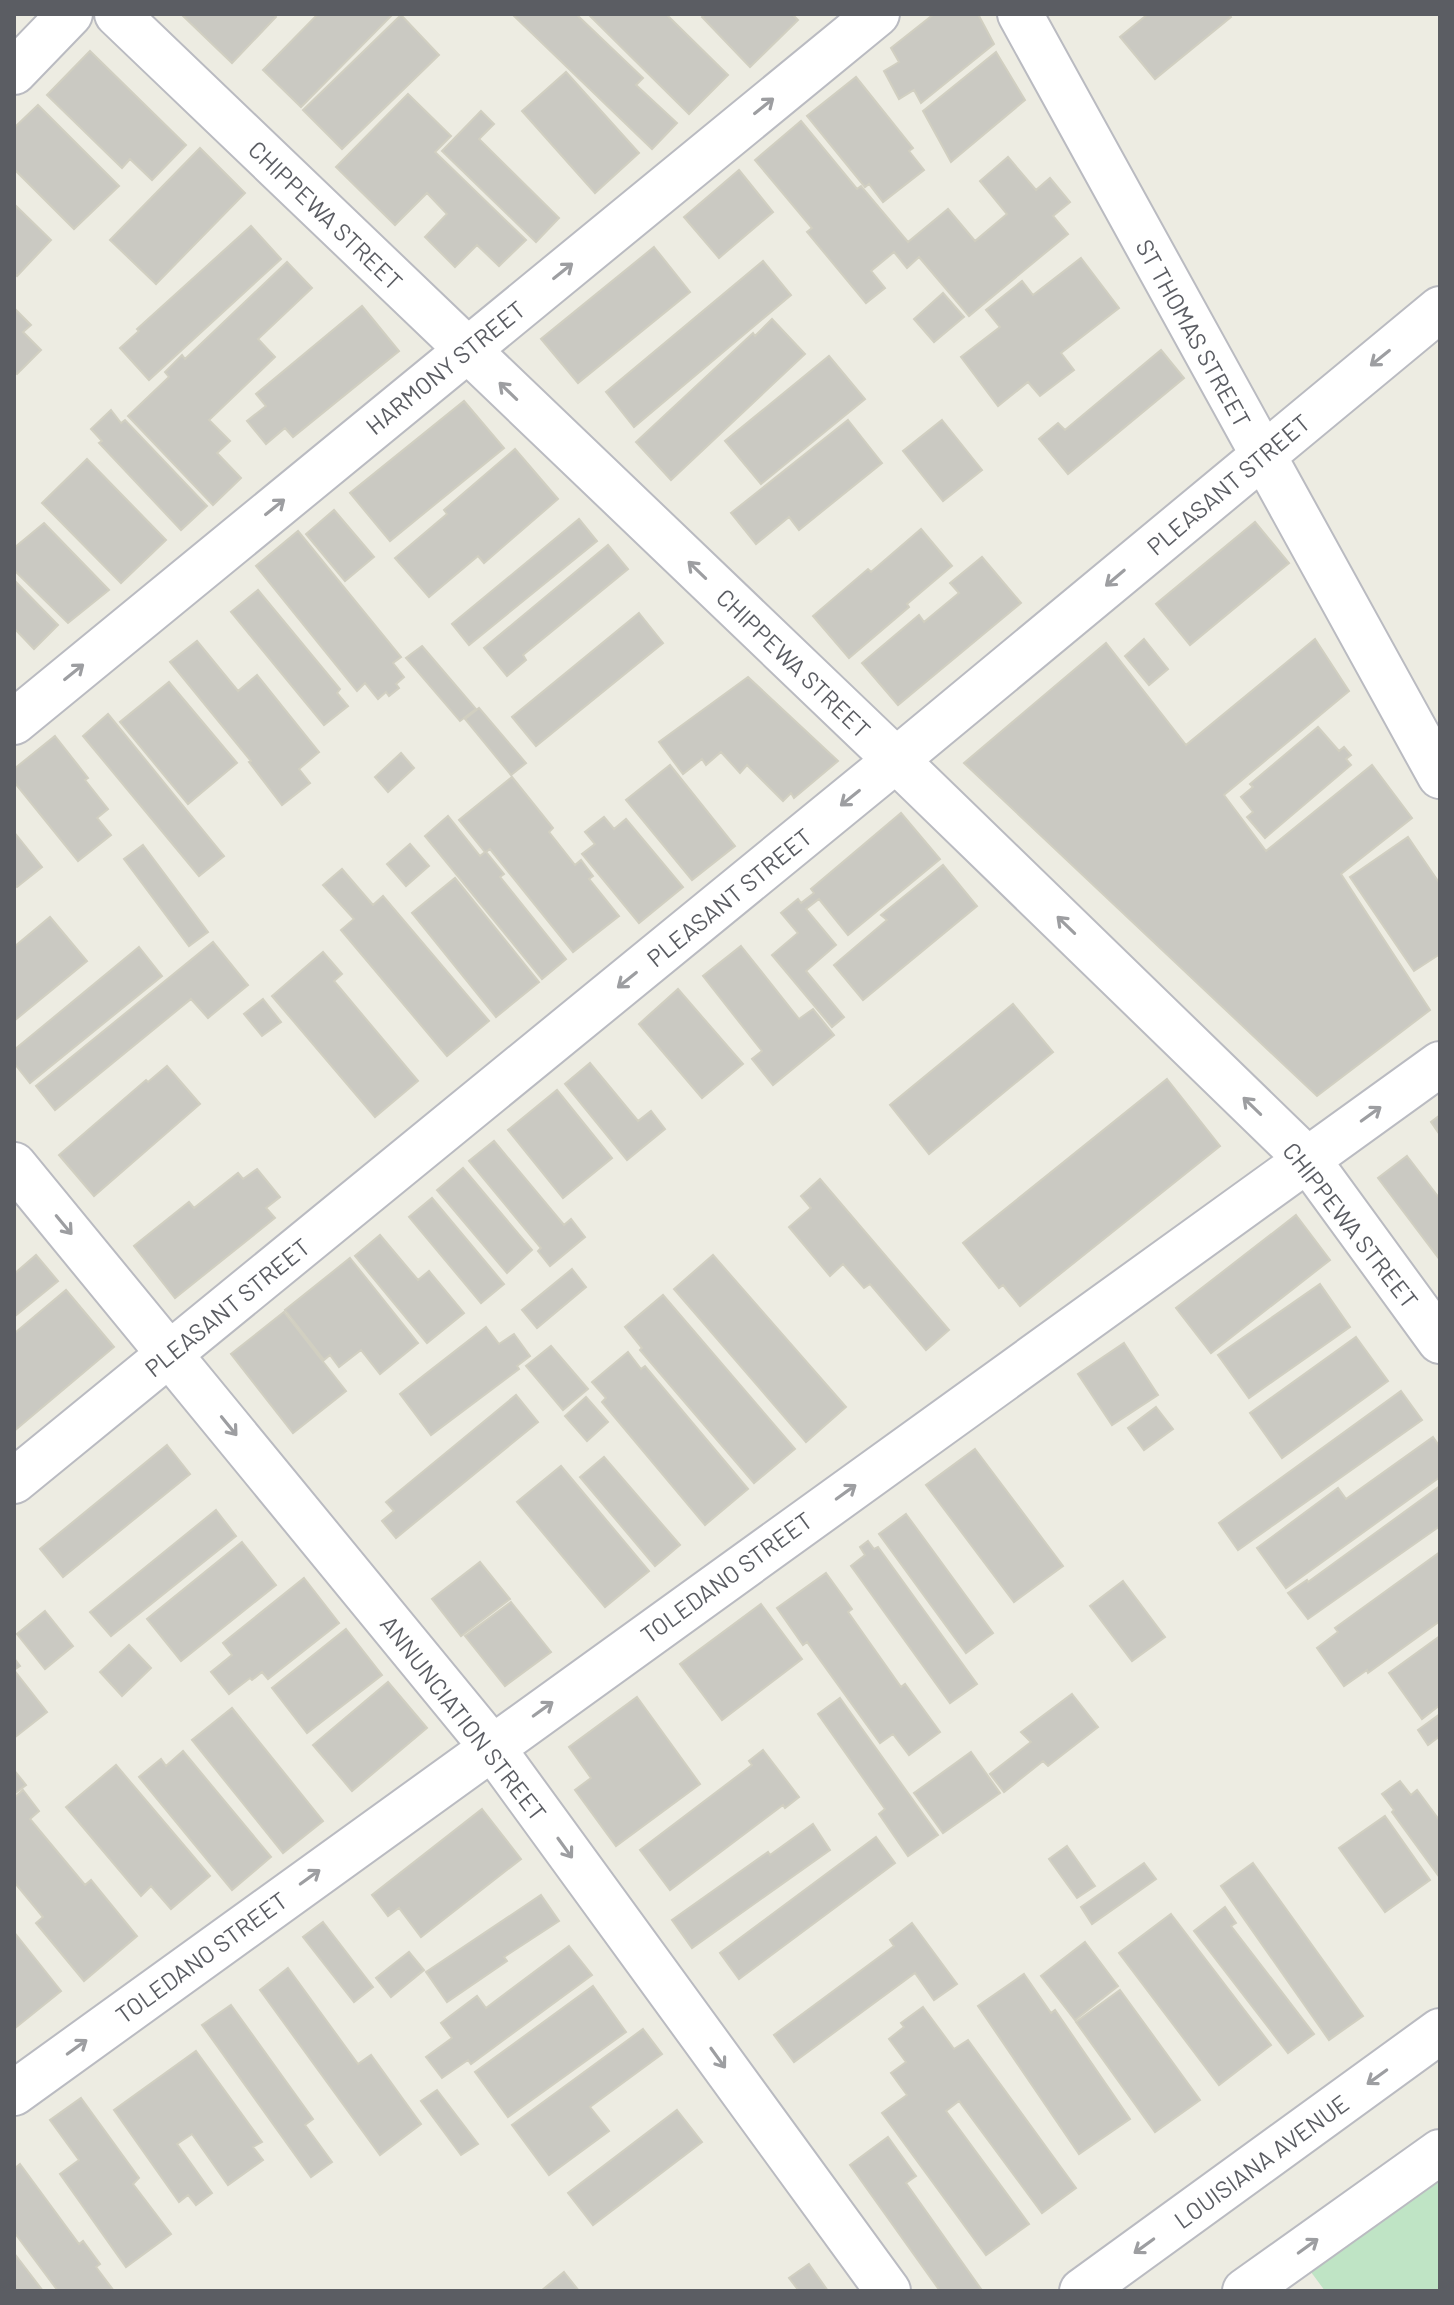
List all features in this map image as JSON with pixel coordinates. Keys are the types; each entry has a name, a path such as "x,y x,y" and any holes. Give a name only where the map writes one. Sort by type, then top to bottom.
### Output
{"street":[{"path":"14,72 70,14"},
{"name":"CHIPPEWA STREET","path":"117,14 896,760 1308,1160 1440,1341"},
{"name":"HARMONY STREET","path":"14,722 877,14"},
{"name":"ST THOMAS STREET","path":"1020,14 1440,776"},
{"name":"PLEASANT STREET","path":"14,1481 896,760 1440,309"},
{"name":"TOLEDANO STREET","path":"14,2093 1440,1064"},
{"name":"ANNUNCIATION STREET","path":"14,1165 491,1746 888,2291"},
{"name":"LOUISIANA AVENUE","path":"1082,2291 1440,2031"},
{"path":"1245,2291 1440,2152"}],"green space":[{"path":"1440,2152 1440,2291 1325,2291 1297,2253"}],"building":[{"path":"181,14 274,14 276,17 232,63"},
{"path":"318,14 393,14 301,107 263,70"},
{"path":"512,14 576,14 643,78 636,85 677,123 652,149"},
{"path":"588,14 666,14 728,75 689,114"},
{"path":"705,14 792,14 798,20 750,67 702,17"},
{"path":"934,14 978,14 994,44 921,103 914,90 899,99 884,71 899,62 891,48"},
{"path":"1148,14 1229,14 1231,17 1155,79 1120,37"},
{"path":"401,15 439,55 342,149 303,110"},
{"path":"90,51 186,145 152,180 130,159 122,168 47,95"},
{"path":"996,52 1025,100 951,162 923,111"},
{"path":"566,72 639,153 595,193 522,111"},
{"path":"856,77 913,148 909,151 924,170 883,202 869,184 865,187 807,116"},
{"path":"408,94 451,136 435,152 526,240 499,266 477,245 455,267 425,237 447,214 427,193 395,225 336,167"},
{"path":"38,105 119,186 74,229 14,169 14,128"},
{"path":"481,111 494,124 479,139 559,218 536,242 442,151"},
{"path":"801,121 857,189 861,186 908,242 948,209 975,241 1007,214 980,181 1008,157 1036,190 1050,178 1070,202 1053,216 1068,234 969,316 919,257 907,268 894,252 871,271 885,288 866,303 807,232 812,228 755,160"},
{"path":"200,148 245,193 156,284 110,240"},
{"path":"739,170 773,212 719,258 684,217"},
{"path":"14,204 51,240 17,276 14,273"},
{"path":"251,226 281,259 149,380 120,348"},
{"path":"654,247 690,292 578,383 541,339"},
{"path":"1081,258 1119,308 1061,353 1074,370 1040,396 1028,382 998,406 961,357 1000,327 986,310 1022,281 1033,295"},
{"path":"763,261 791,295 634,427 606,392"},
{"path":"287,262 312,288 258,339 275,357 209,420 230,441 217,453 241,478 213,505 128,416 169,377 165,372 182,355 185,359"},
{"path":"943,293 964,317 934,342 914,319"},
{"path":"362,306 399,351 293,437 285,428 266,444 247,421 266,406 256,394"},
{"path":"14,308 31,325 23,332 41,350 17,374 14,372"},
{"path":"772,319 805,354 671,480 636,442"},
{"path":"1161,350 1184,378 1068,474 1039,439 1058,423 1065,430"},
{"path":"829,356 865,399 761,484 725,441"},
{"path":"464,401 504,448 390,541 350,493"},
{"path":"111,410 121,423 125,420 207,506 181,530 99,443 102,441 91,429"},
{"path":"848,420 882,463 799,530 789,517 756,544 731,513"},
{"path":"942,420 982,470 943,501 903,451"},
{"path":"515,449 558,499 484,563 478,556 429,597 395,558 447,514 444,510"},
{"path":"87,459 166,540 121,583 42,503"},
{"path":"334,510 374,557 345,581 306,534"},
{"path":"579,519 597,541 469,645 452,624"},
{"path":"1255,522 1289,563 1190,645 1156,604"},
{"path":"44,523 109,590 68,623 14,570 14,548"},
{"path":"921,529 952,566 849,658 813,616"},
{"path":"298,531 401,657 393,663 404,677 396,684 399,688 389,696 386,692 378,699 365,683 357,691 256,566"},
{"path":"608,545 628,569 523,655 526,660 507,676 484,648"},
{"path":"982,557 1021,603 898,705 862,663 919,615 924,622 959,593 950,583"},
{"path":"14,580 58,625 34,649 14,628"},
{"path":"258,590 340,689 337,693 348,706 324,725 231,612"},
{"path":"639,613 663,643 536,746 512,717"},
{"path":"1144,639 1168,669 1149,685 1125,656"},
{"path":"1315,639 1349,691 1224,795 1266,851 1372,765 1412,818 1341,874 1430,1010 1317,1096 964,763 1106,643 1186,745"},
{"path":"197,641 238,691 257,675 319,752 299,769 310,783 282,805 251,761 170,662"},
{"path":"422,646 476,709 460,721 406,658"},
{"path":"748,677 838,761 794,798 791,793 783,801 747,765 740,773 721,752 706,765 702,759 683,774 659,742"},
{"path":"169,682 237,763 188,804 120,722"},
{"path":"479,708 526,763 511,775 465,719"},
{"path":"108,714 224,856 199,876 83,736"},
{"path":"1318,727 1339,751 1344,747 1351,755 1346,759 1351,765 1265,838 1247,817 1253,812 1241,797 1253,787 1250,784"},
{"path":"55,736 108,809 97,818 111,835 78,861 14,782 14,769"},
{"path":"401,753 414,768 388,792 375,777"},
{"path":"670,765 735,846 692,880 626,800"},
{"path":"512,777 553,828 549,832 575,865 581,860 593,876 589,879 619,916 573,952 490,849 486,852 504,874 500,877 566,959 542,979 425,836 448,816 480,856 485,852 459,820"},
{"path":"901,813 940,859 848,935 819,899 806,909 836,945 806,971 844,1017 832,1027 772,955 798,933 781,913 798,899 801,903 814,893 811,889"},
{"path":"604,817 614,829 626,819 683,887 639,923 582,854 595,844 585,832"},
{"path":"14,832 42,867 17,887 14,884"},
{"path":"1408,837 1440,884 1440,954 1414,971 1350,877"},
{"path":"410,844 429,866 406,886 387,864"},
{"path":"143,845 208,932 189,946 124,859"},
{"path":"943,865 977,906 863,1000 834,965 887,920 881,915"},
{"path":"342,869 373,905 383,896 489,1021 447,1056 341,930 354,919 323,885"},
{"path":"455,878 539,982 496,1017 412,913"},
{"path":"50,917 87,961 14,1021 14,947"},
{"path":"213,942 248,985 208,1018 191,999 55,1110 36,1086"},
{"path":"741,946 799,1019 813,1009 834,1035 773,1085 752,1059 762,1051 703,976"},
{"path":"139,947 162,976 30,1083 14,1063 14,1050"},
{"path":"323,952 342,974 334,981 418,1081 375,1117 272,996"},
{"path":"678,989 743,1064 702,1098 639,1024"},
{"path":"263,999 281,1022 262,1036 244,1014"},
{"path":"1013,1004 1053,1052 929,1154 890,1105"},
{"path":"590,1063 638,1121 651,1111 665,1129 627,1160 565,1084"},
{"path":"167,1066 200,1104 94,1196 59,1155 146,1080 148,1082"},
{"path":"1167,1079 1220,1146 1020,1306 1003,1285 999,1288 963,1243"},
{"path":"557,1090 612,1158 563,1198 508,1130"},
{"path":"1440,1115 1440,1135 1431,1122"},
{"path":"494,1141 564,1225 571,1219 585,1237 550,1266 538,1251 541,1248 469,1161"},
{"path":"1407,1156 1440,1199 1440,1260 1378,1178"},
{"path":"463,1168 532,1250 507,1273 437,1190"},
{"path":"257,1169 280,1197 266,1208 275,1218 175,1298 134,1246 189,1202 194,1208 238,1173 243,1179"},
{"path":"820,1179 949,1330 926,1350 870,1284 864,1288 843,1264 830,1276 789,1227 811,1208 801,1196"},
{"path":"432,1198 504,1284 481,1303 409,1217"},
{"path":"1296,1215 1330,1260 1211,1353 1176,1308"},
{"path":"380,1235 418,1280 429,1271 464,1313 427,1343 355,1256"},
{"path":"36,1255 58,1281 14,1317 14,1274"},
{"path":"713,1255 846,1407 806,1442 674,1289"},
{"path":"350,1258 418,1343 380,1374 361,1350 339,1367 330,1355 324,1360 285,1310"},
{"path":"572,1269 586,1287 537,1328 522,1310"},
{"path":"1320,1284 1350,1327 1249,1398 1218,1355"},
{"path":"66,1290 114,1347 14,1431 14,1330 16,1332"},
{"path":"663,1295 795,1449 754,1483 640,1350 642,1348 625,1327"},
{"path":"284,1312 346,1391 293,1433 231,1354"},
{"path":"486,1327 499,1344 514,1334 530,1356 517,1366 519,1369 431,1435 400,1394"},
{"path":"1356,1337 1388,1381 1282,1458 1250,1413"},
{"path":"1124,1343 1158,1395 1112,1425 1078,1374"},
{"path":"551,1346 588,1389 563,1410 526,1366"},
{"path":"628,1352 641,1369 645,1366 748,1489 705,1525 602,1402 606,1398 592,1382"},
{"path":"1401,1391 1422,1420 1238,1550 1219,1523"},
{"path":"516,1395 538,1422 396,1538 382,1521 394,1511 386,1502"},
{"path":"586,1397 608,1422 587,1441 565,1416"},
{"path":"1156,1407 1173,1429 1144,1450 1128,1428"},
{"path":"1433,1437 1440,1447 1440,1477 1286,1588 1257,1548 1338,1488 1346,1499"},
{"path":"167,1445 190,1474 63,1577 40,1549"},
{"path":"975,1449 1063,1566 1014,1602 926,1485"},
{"path":"604,1457 680,1545 655,1566 580,1477"},
{"path":"561,1466 649,1571 605,1607 517,1502"},
{"path":"1440,1486 1440,1526 1308,1619 1288,1593 1308,1582"},
{"path":"216,1510 236,1536 111,1636 90,1612"},
{"path":"906,1514 993,1633 966,1653 879,1534"},
{"path":"868,1541 874,1549 878,1547 977,1684 950,1703 851,1566 865,1555 860,1547"},
{"path":"242,1542 276,1585 181,1661 147,1619"},
{"path":"1440,1552 1440,1621 1368,1673 1367,1670 1344,1686 1317,1648 1338,1632 1335,1628"},
{"path":"480,1562 510,1599 461,1636 432,1599"},
{"path":"826,1573 852,1609 848,1612 901,1687 905,1684 940,1732 909,1755 893,1734 880,1743 807,1642 803,1645 777,1608"},
{"path":"304,1578 339,1623 268,1679 262,1672 229,1694 211,1672 232,1655 223,1643"},
{"path":"1123,1581 1165,1637 1132,1661 1090,1606"},
{"path":"511,1602 551,1652 505,1686 465,1636"},
{"path":"761,1604 802,1659 722,1720 680,1664"},
{"path":"45,1611 73,1646 45,1669 17,1634"},
{"path":"346,1629 382,1675 307,1733 272,1688"},
{"path":"1440,1636 1440,1705 1422,1719 1389,1673"},
{"path":"129,1645 151,1668 122,1696 100,1672"},
{"path":"14,1670 47,1712 14,1738"},
{"path":"388,1682 427,1728 352,1791 313,1745"},
{"path":"1072,1694 1098,1727 1048,1766 1043,1761 1004,1792 990,1774 1031,1742 1021,1732"},
{"path":"637,1697 700,1784 616,1846 575,1790 591,1778 569,1747"},
{"path":"840,1698 938,1835 908,1856 879,1814 885,1809 818,1714"},
{"path":"232,1708 323,1821 283,1853 192,1740"},
{"path":"1440,1714 1440,1736 1428,1745 1418,1730"},
{"path":"763,1750 799,1797 785,1808 783,1805 670,1890 640,1850 752,1765 749,1761"},
{"path":"183,1751 271,1857 232,1890 139,1777 161,1759 166,1766"},
{"path":"971,1752 1000,1793 943,1833 914,1793"},
{"path":"116,1765 210,1876 171,1909 151,1886 141,1896 66,1807"},
{"path":"14,1770 26,1785 14,1794"},
{"path":"1400,1781 1411,1795 1417,1790 1440,1821 1440,1878 1382,1794"},
{"path":"23,1790 39,1811 30,1819 85,1885 91,1880 137,1936 84,1981 36,1923 43,1917 14,1882 14,1798"},
{"path":"482,1809 521,1859 421,1937 399,1908 388,1916 372,1895"},
{"path":"1385,1816 1430,1880 1385,1912 1339,1848"},
{"path":"813,1824 830,1850 692,1948 672,1920"},
{"path":"876,1837 895,1863 739,1979 720,1953"},
{"path":"1067,1846 1095,1886 1077,1898 1049,1859"},
{"path":"1144,1863 1156,1879 1092,1924 1081,1907"},
{"path":"1253,1863 1363,2016 1329,2040 1221,1886"},
{"path":"541,1895 559,1921 504,1957 507,1961 447,2002 426,1972"},
{"path":"1225,1907 1236,1923 1231,1926 1314,2034 1288,2053 1194,1931"},
{"path":"1171,1914 1271,2045 1219,2085 1119,1953"},
{"path":"323,1922 373,1987 354,2002 303,1937"},
{"path":"912,1923 957,1984 934,2000 915,1973 794,2062 774,2035 894,1946 890,1940"},
{"path":"14,1932 61,1991 14,2029"},
{"path":"1085,1942 1118,1986 1075,2020 1041,1976"},
{"path":"569,1946 592,1975 471,2064 468,2060 442,2078 426,2057 452,2038 441,2023 477,1996 486,2008"},
{"path":"409,1952 424,1970 391,1997 376,1978"},
{"path":"288,1968 358,2064 371,2055 421,2124 380,2155 260,1990"},
{"path":"1024,1974 1051,2013 1055,2010 1130,2119 1079,2154 978,2006"},
{"path":"593,1986 626,2032 508,2117 475,2072"},
{"path":"1120,1990 1200,2100 1155,2132 1076,2022"},
{"path":"231,2005 313,2119 305,2125 332,2162 311,2177 202,2025"},
{"path":"923,2007 954,2049 968,2040 1076,2188 1042,2213 959,2101 946,2111 1029,2224 986,2255 882,2113 907,2095 891,2073 906,2062 889,2039 904,2027 901,2023"},
{"path":"643,2029 662,2054 590,2107 609,2131 549,2175 512,2125"},
{"path":"196,2051 262,2142 253,2147 263,2160 228,2185 192,2134 177,2144 212,2193 196,2205 188,2195 179,2202 114,2110"},
{"path":"437,2090 478,2144 461,2155 421,2101"},
{"path":"81,2098 139,2178 133,2184 171,2234 126,2267 60,2174 79,2160 50,2120"},
{"path":"677,2110 702,2142 593,2225 568,2193"},
{"path":"888,2137 916,2176 906,2183 981,2289 979,2291 940,2291 850,2165"},
{"path":"20,2164 79,2244 83,2241 100,2264 96,2267 114,2291 58,2291 14,2232 14,2169"},
{"path":"14,2253 43,2291 14,2291"},
{"path":"809,2264 828,2291 799,2291 789,2278"},
{"path":"564,2272 579,2291 541,2291"}]}
